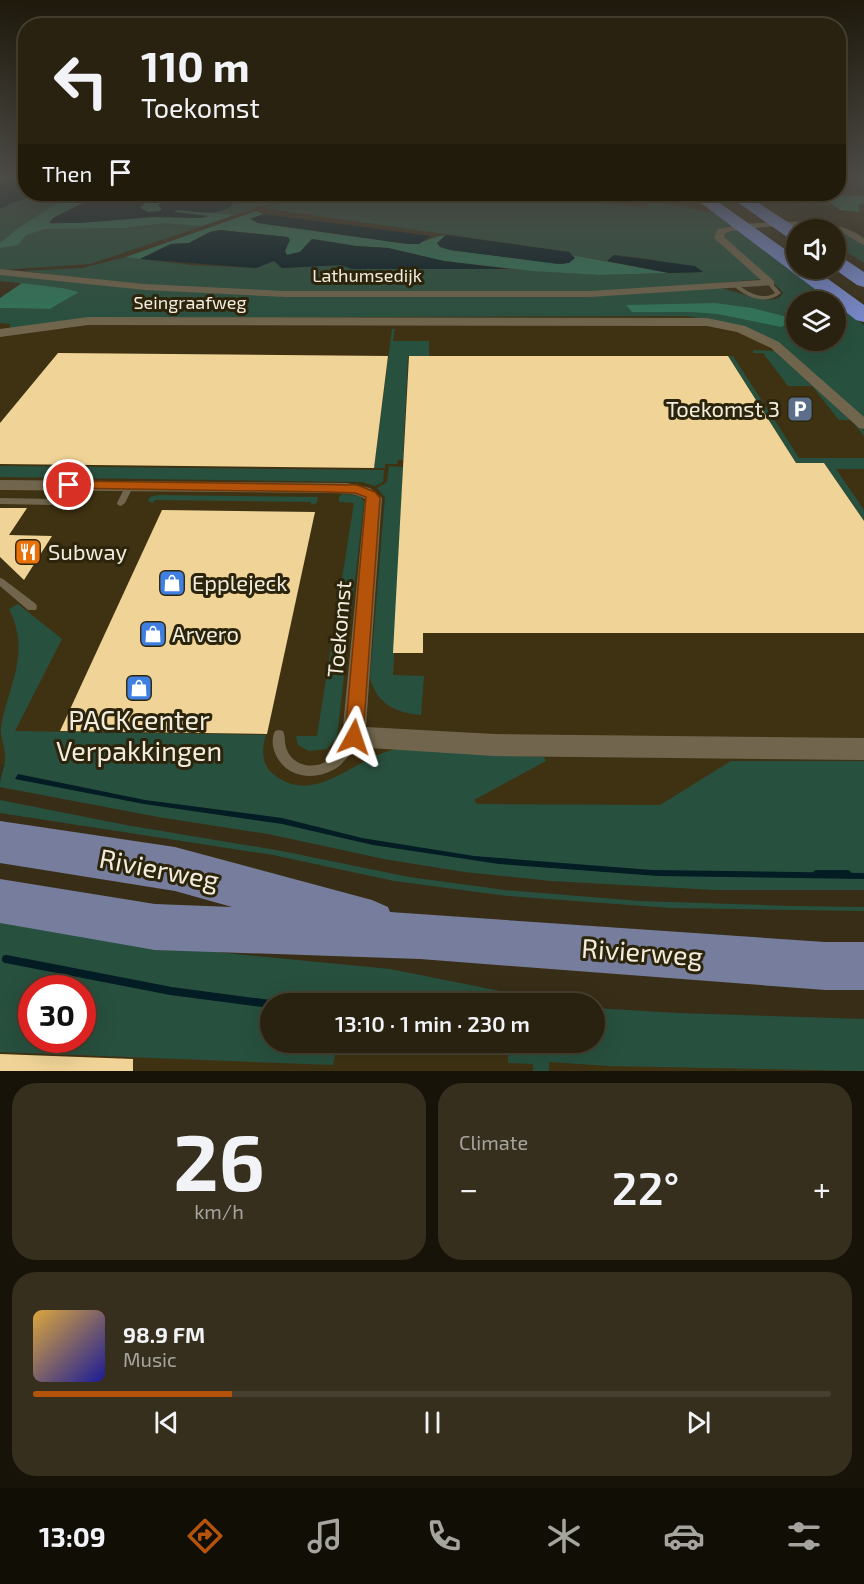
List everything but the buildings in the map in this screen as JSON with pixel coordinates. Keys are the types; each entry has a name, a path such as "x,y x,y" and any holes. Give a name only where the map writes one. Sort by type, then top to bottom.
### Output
{"highway":[{"path":"757,230 786,246"},
{"path":"757,230 786,257"},
{"path":"846,269 864,281"},
{"path":"815,279 864,315"},
{"path":"836,279 864,299"}],"main road":[{"name":"Rivierweg","path":"0,842 175,869 420,936"},
{"name":"Rivierweg","path":"0,902 155,927 420,936 825,966 864,966"}],"street":[{"name":"Lathumsedijk","path":"0,272 145,287 285,294 599,294 770,283 719,238 721,231 730,229"},
{"name":"Lathumsedijk","path":"841,229 864,242"},
{"name":"Seingraafweg","path":"0,333 88,321 690,320 732,326 775,345 864,425"},
{"name":"Toekomst","path":"0,484 126,494 357,489 371,494 374,498 354,737"},
{"path":"354,737 494,745 864,749"}],"lane":[{"path":"0,501 54,502"},
{"path":"0,581 32,607"},
{"path":"279,735 277,747 280,756 296,768 306,770 328,767 345,753 354,737"}],"shaded area":[{"path":"710,295 786,335 786,351 846,351 846,342 864,346 864,874 42,772 0,764 0,315"},
{"path":"0,958 55,975 18,975 18,1053 96,1053 96,988 260,1039 260,1053 605,1053 605,1043 864,1071 0,1071"}],"green space":[{"path":"0,229 194,229 90,264 0,270"},
{"path":"17,229 47,229 26,235 18,245 0,248 0,243"},
{"path":"205,229 301,229 408,244 446,235 437,243 450,250 564,264 575,258 572,255 669,273 600,275 532,271 444,261 388,248 312,239 300,252 286,255 285,251 289,241 287,237 220,230 210,232 189,243 171,244 140,259 126,257"},
{"path":"409,229 721,229 715,235 762,279 629,291 337,293 189,289 22,271 82,268 126,257 190,265 256,268 274,261 282,268 341,265 352,269 508,269 600,275 703,272 650,259 614,255 607,261 572,255 569,252"},
{"path":"739,229 786,265 786,279 804,279 820,291 786,291 786,348 748,328 687,316 89,318 10,329 10,324 0,323 0,308 50,309 78,292 63,288 0,281 0,273 119,286 403,296 718,288 756,298 779,298 783,293 780,289 729,245 721,233"},
{"path":"846,233 864,243 864,263 846,251"},
{"path":"22,283 79,292 50,309 0,308 0,298"},
{"path":"715,303 752,308 786,317 786,324 781,327 718,314 632,312 626,305"},
{"path":"846,311 864,325 864,418 789,351 846,351"},
{"path":"392,329 395,329 393,341 429,341 429,356 408,356 403,460 398,460 397,464 385,464 385,468 374,468"},
{"path":"753,350 776,351 864,431 864,436 851,420 839,420 812,386 788,386 763,353 753,353"},
{"path":"728,356 733,356 799,458 864,458 864,469 836,469 864,510 864,521 824,463 796,463"},
{"path":"0,466 384,470 383,482 375,486 362,482 0,477"},
{"path":"389,466 403,467 393,675 424,676 421,715 403,712 389,706 377,694 370,678 385,497 377,488 387,482"},
{"path":"343,494 360,496 364,502 337,737 327,749 309,751 298,745 296,736 317,736 354,503 339,502 339,497"},
{"path":"158,495 318,497 317,503 311,505 311,502 155,500 153,503 148,501 150,497"},
{"path":"18,604 62,639 15,731 266,735 263,750 268,769 288,783 304,786 335,777 382,753 417,748 544,757 546,761 474,800 477,804 660,805 731,761 864,761 864,890 714,890 551,881 464,872 384,859 268,834 158,817 0,787 5,759 1,727 18,654 15,625 9,609"},
{"path":"0,800 126,825 282,851 409,877 505,890 640,901 864,907 864,911 670,908 507,896 394,881 273,855 0,813"},
{"path":"0,922 155,946 390,969 510,993 260,993 260,1053 336,1053 333,1065 26,1053 96,1053 96,975 18,975 18,1053 0,1052"},
{"path":"605,1009 864,1019 864,1071 609,1066 549,1062 549,1071 533,1071 533,1064 508,1063 508,1053 605,1053"}],"water":[{"path":"301,229 378,229 431,236 419,244"},
{"path":"220,230 288,237 290,240 285,251 287,255 300,252 312,239 388,248 444,261 508,269 352,269 341,265 282,268 274,261 256,268 140,259 171,244 189,243 210,232"},
{"path":"446,235 569,252 575,258 569,263 558,264 450,250 440,247 437,243"},
{"path":"614,255 695,266 703,272 669,273 607,261"},
{"path":"18,774 145,800 282,818 362,838 474,856 652,870 864,873 864,879 658,876 499,864 373,845 282,824 144,804 15,779"}],"waterway":[{"path":"817,874 847,874"},
{"path":"6,959 171,991 260,1003"}],"place":[{"name":"Toekomst 3","path":"800,409"},
{"name":"Subway","path":"28,552"},
{"name":"Epplejeck","path":"172,583"},
{"name":"Arvero","path":"153,634"},
{"name":"PACKcenter Verpakkingen","path":"139,688"}],"route":[{"path":"69,485 329,488 357,489 371,494 374,498 354,737"}]}
